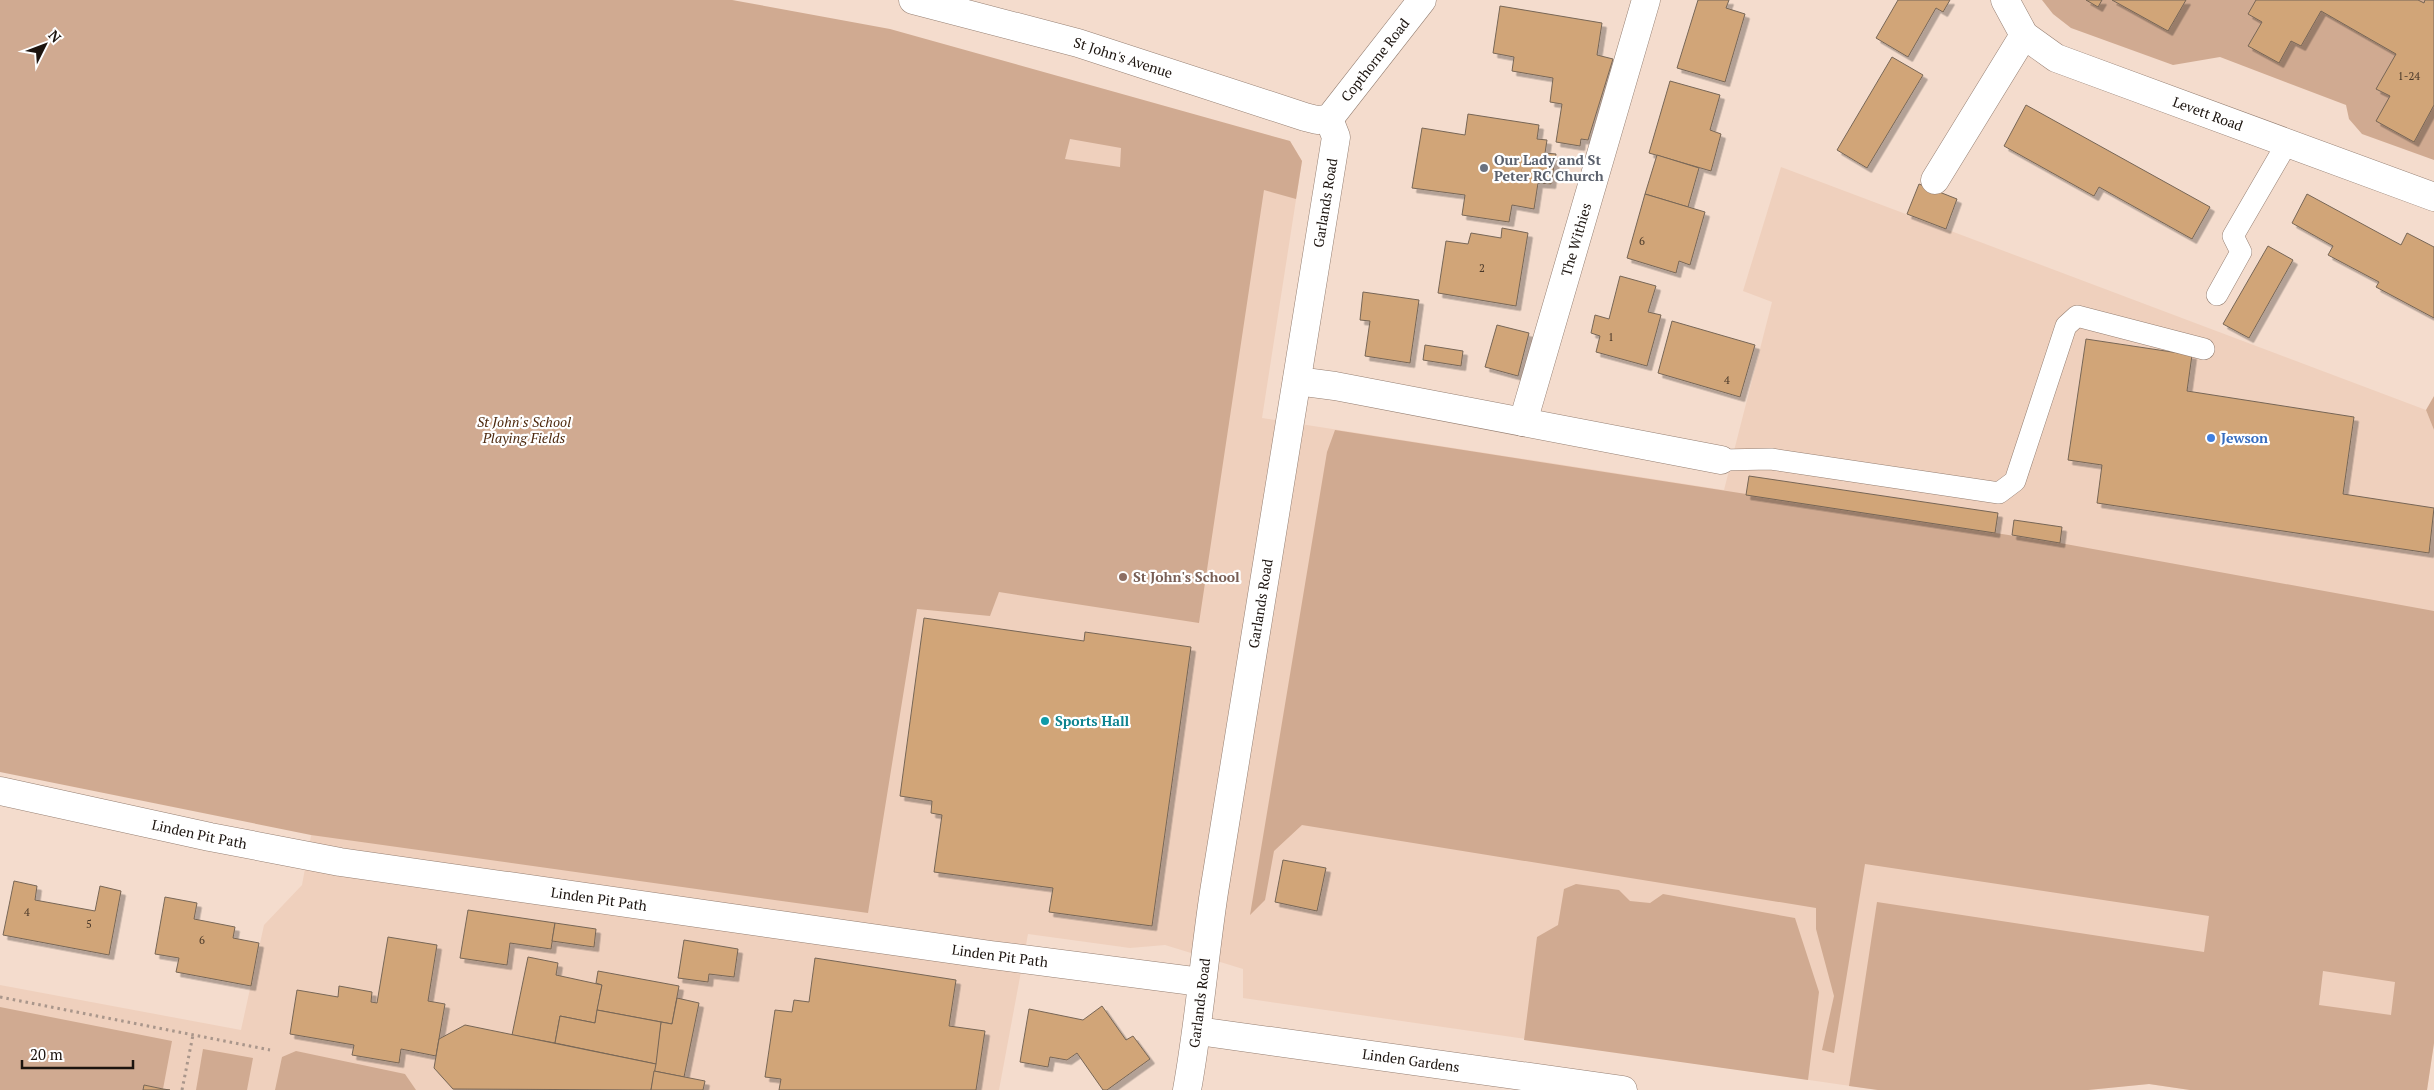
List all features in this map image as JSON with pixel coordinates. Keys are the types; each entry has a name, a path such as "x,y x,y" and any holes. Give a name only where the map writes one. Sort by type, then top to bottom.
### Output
{"street":[{"name":"St John's Avenue","path":"913,0 1078,43 1305,117 1318,120 1330,119"},
{"name":"Copthorne Road","path":"1330,119 1422,0"},
{"name":"The Withies","path":"1523,422 1646,0"},
{"name":"Levett Road","path":"2005,0 2024,35 2056,58 2434,196"},
{"path":"1935,180 2024,35"},
{"name":"Garlands Road","path":"1187,1090 1198,1032 1201,982 1336,137 1330,119"},
{"path":"1297,381 1335,386 1721,460"},
{"name":"Linden Pit Path","path":"0,791 210,837 340,862 992,955 1201,982"},
{"name":"Linden Gardens","path":"1198,1032 1623,1090"}],"lane":[{"path":"2217,295 2241,252 2233,236 2287,143"},
{"path":"1721,460 1772,459 1999,493 2015,481 2066,326 2077,316 2204,349"}],"path":[{"path":"0,997 270,1050"},
{"path":"182,1090 193,1035"}],"shaded area":[{"name":"St John's School","path":"0,0 732,0 1290,141 1302,161 1262,418 1724,490 1772,302 1743,291 1781,167 2426,410 2434,430 2434,1043 2427,1090 2190,1090 2149,1084 2088,1090 1878,1090 1243,998 1243,969 1165,945 1130,948 1028,934 999,1090 0,1090 0,985 241,1030 264,925 302,885 311,836"}],"green space":[{"name":"St John's School Playing Fields","path":"0,0 732,0 890,29 1290,141 1302,161 1296,199 1264,190 1199,623 999,592 990,616 917,609 868,913 311,835 0,772","holes":["1070,139 1121,148 1120,167 1065,159"]},
{"path":"2042,0 2434,0 2434,160 2362,134 2349,119 2346,105 2220,57 2173,65 2071,28 2053,14"},
{"path":"2434,396 2434,430 2426,410"},
{"path":"1335,430 2060,543 2434,611 2434,1043 2427,1090 2190,1090 2149,1084 2088,1090 1878,1090 1849,1086 1877,902 2204,952 2209,916 1865,864 1834,1053 1822,1050 1834,996 1816,929 1816,908 1302,825 1274,851 1265,900 1250,915 1327,452","holes":["2323,971 2395,982 2391,1015 2319,1005"]},
{"path":"1576,884 1619,890 1630,901 1650,903 1663,894 1795,918 1819,992 1808,1080 1524,1040 1537,937 1558,925 1564,889"},
{"path":"0,1007 172,1041 163,1089 144,1085 143,1090 0,1090"},
{"path":"203,1049 253,1058 247,1090 196,1090"},
{"path":"296,1051 405,1074 416,1090 275,1090 282,1057"}],"building":[{"path":"1698,0 1729,0 1726,8 1745,14 1725,82 1677,68"},
{"path":"1898,0 1950,0 1943,12 1936,8 1908,57 1876,38"},
{"path":"2086,0 2102,0 2098,7"},
{"path":"2112,0 2186,0 2168,31"},
{"path":"2256,0 2418,0 2424,3 2425,0 2434,0 2434,105 2414,142 2376,121 2390,96 2376,89 2396,54 2321,11 2301,46 2291,41 2279,63 2248,46 2262,22 2248,14"},
{"path":"1500,6 1602,23 1597,55 1613,59 1588,140 1581,139 1580,146 1556,142 1562,104 1550,102 1553,78 1512,71 1514,57 1493,53"},
{"path":"1892,57 1923,75 1867,168 1837,150"},
{"path":"1670,81 1720,95 1710,130 1721,134 1711,171 1649,153"},
{"path":"2026,105 2210,207 2192,239 2099,187 2094,196 2004,146"},
{"name":"Our Lady and St Peter RC Church","path":"1468,114 1539,125 1537,139 1547,140 1545,153 1556,154 1551,184 1538,183 1534,209 1512,205 1509,222 1462,215 1465,195 1412,188 1422,128 1465,135"},
{"path":"1657,155 1699,168 1688,207 1645,194"},
{"path":"1919,184 1957,199 1946,229 1907,214"},
{"path":"1645,194 1705,212 1690,265 1679,261 1676,273 1627,258"},
{"path":"2307,194 2401,245 2407,233 2434,247 2434,318 2376,287 2379,282 2328,255 2333,246 2292,223"},
{"path":"1502,228 1528,233 1516,306 1438,293 1446,241 1468,244 1471,233 1501,238"},
{"path":"2268,246 2293,260 2249,338 2223,324"},
{"path":"1620,276 1656,286 1648,312 1661,315 1647,366 1596,352 1600,336 1591,333 1595,315 1609,319"},
{"path":"1363,292 1419,300 1410,363 1365,356 1370,321 1360,320"},
{"path":"1672,321 1755,345 1740,397 1658,373"},
{"path":"1497,325 1529,333 1518,376 1485,367"},
{"name":"Jewson","path":"2086,339 2192,355 2187,391 2354,417 2343,494 2434,508 2429,553 2097,503 2102,465 2068,460"},
{"path":"1425,345 1463,351 1461,366 1423,360"},
{"path":"1749,476 1998,513 1995,533 1746,495"},
{"path":"2014,520 2062,527 2060,543 2012,535"},
{"name":"Sports Hall","path":"924,618 1084,641 1085,632 1191,647 1152,926 1049,912 1053,888 934,872 942,815 931,813 932,801 900,796"},
{"path":"1283,860 1326,868 1317,911 1275,902"},
{"path":"14,881 37,886 35,900 95,911 100,886 121,891 109,955 3,935"},
{"path":"165,897 197,903 194,919 235,927 233,938 259,943 251,986 176,972 179,958 155,954"},
{"path":"468,910 555,923 551,949 510,943 507,965 460,958"},
{"path":"555,923 596,929 594,947 552,941"},
{"path":"388,937 437,945 428,1001 445,1004 436,1056 401,1049 399,1063 352,1055 354,1045 290,1034 297,990 338,997 339,986 372,992 371,1002 377,1003"},
{"path":"684,940 738,949 734,977 709,974 708,982 678,978"},
{"path":"528,957 558,963 556,975 602,985 595,1023 560,1016 555,1043 512,1035"},
{"path":"815,958 956,980 949,1026 985,1031 976,1090 779,1090 781,1079 765,1077 775,1010 792,1012 794,1000 809,1002"},
{"path":"598,971 679,986 672,1024 597,1010 602,985 596,983"},
{"path":"677,998 699,1003 684,1077 654,1071 661,1022 672,1024"},
{"path":"1102,1006 1126,1040 1133,1036 1150,1059 1107,1090 1103,1090 1077,1053 1067,1060 1050,1057 1048,1067 1020,1062 1029,1009 1083,1020"},
{"path":"597,1010 661,1022 656,1064 555,1043 560,1016 595,1023"},
{"path":"465,1025 656,1064 651,1090 453,1089 434,1068 439,1039"},
{"path":"654,1071 705,1081 703,1090 651,1090"},
{"path":"144,1085 163,1089 170,1090 143,1090"}],"place":[{"name":"Our Lady and St Peter RC Church","path":"1484,168"},
{"name":"Jewson","path":"2211,438"},
{"name":"St John's School","path":"1123,577"},
{"name":"Sports Hall","path":"1045,721"}]}
